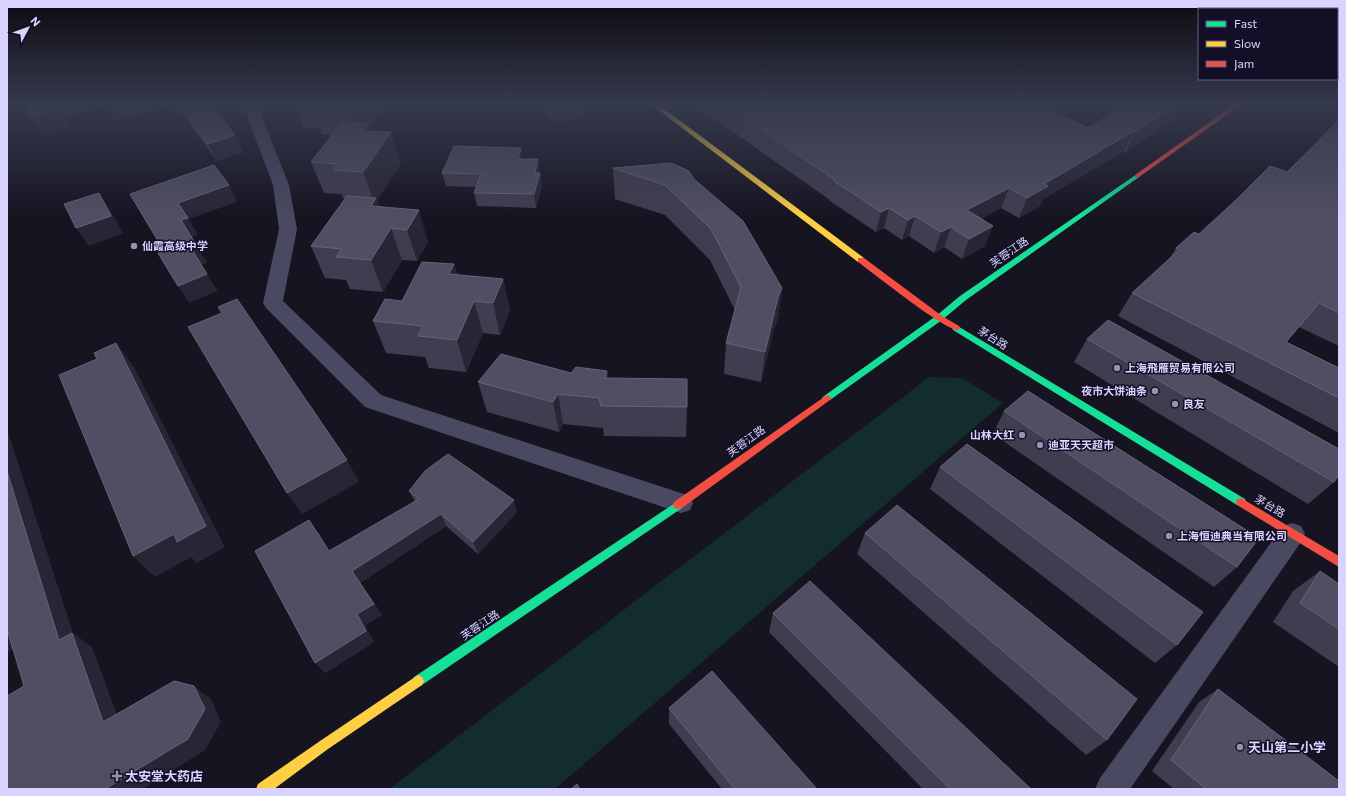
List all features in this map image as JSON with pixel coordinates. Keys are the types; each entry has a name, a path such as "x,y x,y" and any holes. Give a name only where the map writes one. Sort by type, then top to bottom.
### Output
{"street":[{"path":"264,142 281,185 288,229 273,303 373,401 681,503"},
{"name":"茅台路","path":"705,142 939,318 1339,562"},
{"name":"芙蓉江路","path":"263,789 324,745 681,503 939,318 963,298 1185,142"},
{"path":"1111,789 1292,534"}],"green space":[{"path":"929,377 962,378 1003,403 555,789 389,789"}],"building":[{"path":"326,142 384,142 363,172 333,170 338,164 311,162"},
{"path":"779,142 1115,142 1044,184 1048,186 1027,198 1009,188 967,210 993,226 969,239 951,227 941,232 915,216 908,220 889,208 881,212 834,181 835,180"},
{"path":"1317,142 1339,142 1339,313 1319,303 1286,342 1339,368 1339,398 1132,293 1179,250 1176,248 1194,232 1199,234 1270,166 1287,172"},
{"path":"454,146 521,148 518,159 538,159 535,173 540,173 534,194 474,193 481,174 442,173"},
{"path":"671,163 689,171 694,179 743,221 782,288 778,297 765,352 726,343 741,287 711,229 665,185 613,168"},
{"path":"214,165 229,185 178,203 188,218 181,220 197,246 191,248 207,274 178,286 158,253 164,251 130,194"},
{"path":"99,193 111,216 76,228 64,204"},
{"path":"347,196 376,198 371,206 419,210 407,230 391,228 371,260 336,257 342,249 311,246"},
{"path":"422,262 454,264 449,274 503,279 493,303 474,301 457,340 418,336 423,326 373,321 385,299 402,301"},
{"path":"237,299 347,460 287,493 188,327 222,313 218,307"},
{"path":"1108,320 1339,449 1339,475 1334,482 1087,339"},
{"path":"116,343 206,526 177,542 174,534 133,556 59,375 97,359 94,353"},
{"path":"501,354 571,373 576,367 607,371 605,378 687,379 687,407 601,406 599,398 558,394 553,402 478,382"},
{"path":"1028,391 1259,538 1237,567 1004,411"},
{"path":"967,444 1203,612 1177,645 940,467"},
{"path":"448,454 514,500 473,542 441,514 352,571 374,604 357,614 366,631 315,663 255,551 309,520 329,551 419,499 409,491 425,471"},
{"path":"7,471 59,640 72,633 103,722 174,681 194,686 205,709 188,739 105,789 7,789 7,696 24,686 7,629"},
{"path":"897,505 1137,699 1107,740 865,533"},
{"path":"1320,571 1339,584 1339,629 1300,603"},
{"path":"810,581 1031,789 950,789 773,613"},
{"path":"712,671 817,789 735,789 669,708"},
{"path":"1218,689 1339,781 1339,789 1206,789 1171,760"},
{"path":"577,784 580,789 571,789"}],"traffic: fast":[{"path":"827,398 939,318 963,298 1137,176"},
{"path":"956,328 1241,502"},
{"path":"418,681 678,505"}],"traffic: slow":[{"path":"704,142 861,260"},
{"path":"263,789 324,745 418,681"}],"traffic: jam":[{"path":"1137,176 1185,142"},
{"path":"861,260 939,318 956,328"},
{"path":"678,505 827,398"},
{"path":"1241,502 1339,562"}],"place":[{"name":"仙霞高级中学","path":"134,246"},
{"name":"上海飛雁贸易有限公司","path":"1117,368"},
{"name":"夜市大饼油条","path":"1155,391"},
{"name":"良友","path":"1175,404"},
{"name":"山林大红","path":"1022,435"},
{"name":"迪亚天天超市","path":"1040,445"},
{"name":"上海恒迪典当有限公司","path":"1169,536"},
{"name":"天山第二小学","path":"1240,747"},
{"name":"太安堂大药店","path":"117,776"}]}
